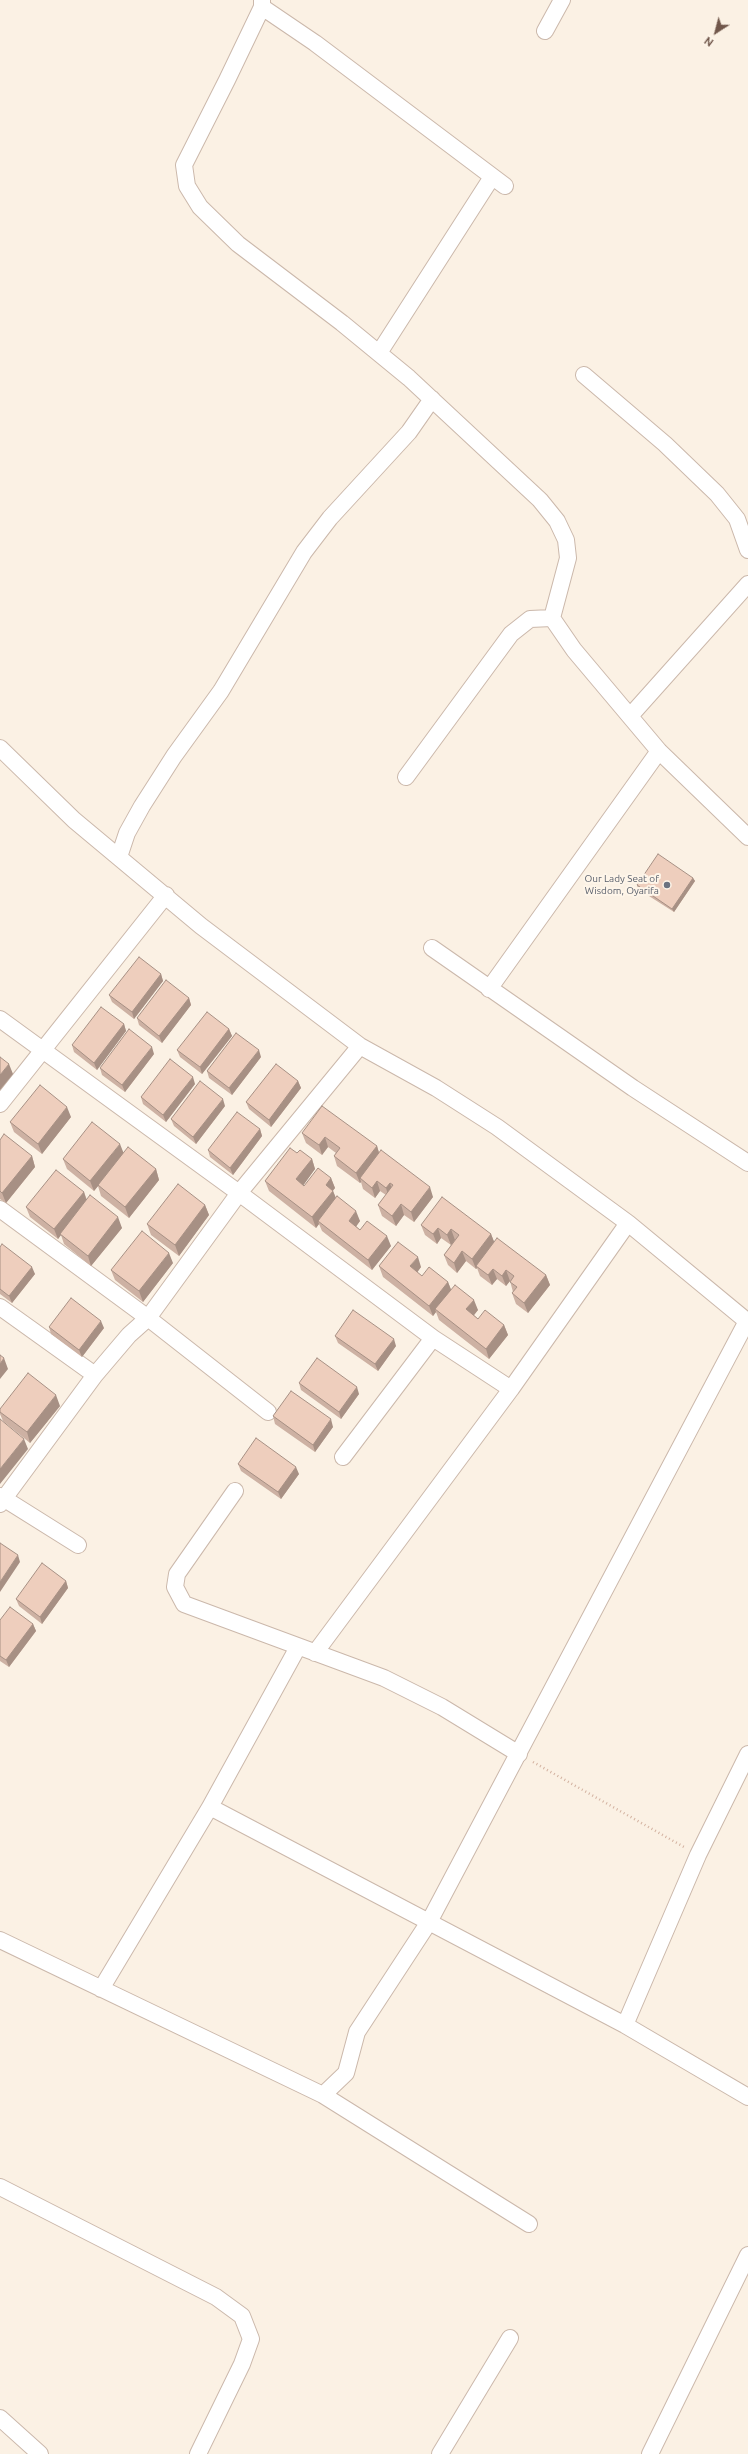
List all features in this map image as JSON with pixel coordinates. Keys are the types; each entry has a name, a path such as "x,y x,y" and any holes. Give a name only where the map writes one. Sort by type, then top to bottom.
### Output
{"street":[{"path":"545,31 562,0"},
{"path":"379,353 499,182 262,3 184,165 187,186 200,207 238,244 379,353 432,399 540,500 557,521 566,540 568,558 552,618 574,650 631,715 659,751 748,838"},
{"path":"584,375 665,444 717,494 737,519 748,550"},
{"path":"119,857 127,833 142,806 174,756 221,691 304,552 330,518 409,432 432,399"},
{"path":"631,715 748,584"},
{"path":"406,777 511,634 530,619 552,618"},
{"path":"0,748 54,802 201,926 360,1046 436,1088 497,1127 628,1223 747,1321 429,1922 357,2032 346,2073 323,2096"},
{"path":"489,989 659,751"},
{"path":"0,1104 166,895"},
{"path":"432,948 489,989 748,1163"},
{"path":"0,1019 239,1193 433,1338 511,1389"},
{"path":"78,1544 1,1500 124,1340 148,1318 239,1193 360,1046"},
{"path":"0,1209 148,1318 268,1412"},
{"path":"315,1653 511,1389 628,1223"},
{"path":"0,1307 96,1375"},
{"path":"342,1457 433,1338"},
{"path":"235,1490 177,1574 175,1587 184,1604 384,1678 442,1707 519,1754"},
{"path":"102,1989 210,1807 298,1647"},
{"path":"625,2025 698,1855 748,1754"},
{"path":"210,1807 625,2025 748,2096"},
{"path":"0,1940 323,2096 529,2224"},
{"path":"0,2187 216,2297 242,2316 251,2340 242,2364 198,2454"},
{"path":"650,2454 748,2255"},
{"path":"440,2454 510,2338"},
{"path":"0,2418 40,2454"}],"path":[{"path":"519,1754 698,1855"}],"building":[{"name":"Our Lady Seat of Wisdom, Oyarifa","path":"658,854 693,878 672,909 637,885"},
{"path":"139,957 161,974 132,1012 109,995"},
{"path":"166,980 189,998 159,1036 137,1018"},
{"path":"101,1007 124,1024 94,1063 72,1045"},
{"path":"207,1012 229,1029 200,1067 177,1050"},
{"path":"129,1029 152,1047 122,1085 100,1068"},
{"path":"236,1033 259,1050 229,1088 207,1071"},
{"path":"0,1057 9,1064 0,1075"},
{"path":"170,1059 193,1077 163,1115 141,1097"},
{"path":"276,1064 298,1081 269,1120 246,1102"},
{"path":"200,1081 223,1099 193,1137 171,1119"},
{"path":"40,1085 67,1107 38,1144 10,1122"},
{"path":"322,1106 377,1146 356,1173 334,1156 340,1148 325,1137 319,1145 302,1133"},
{"path":"237,1112 260,1129 230,1168 208,1150"},
{"path":"92,1122 120,1144 90,1181 63,1159"},
{"path":"4,1134 32,1156 2,1193 0,1191 0,1140"},
{"path":"128,1147 156,1169 125,1207 98,1185"},
{"path":"290,1148 297,1153 300,1150 312,1159 296,1179 304,1186 318,1168 331,1178 326,1185 333,1191 312,1217 265,1181"},
{"path":"381,1150 430,1187 411,1212 401,1204 392,1216 378,1205 393,1185 390,1183 386,1188 377,1181 372,1188 360,1178"},
{"path":"56,1170 84,1192 54,1229 26,1207"},
{"path":"178,1184 205,1205 175,1245 147,1224"},
{"path":"90,1195 118,1217 88,1256 60,1234"},
{"path":"337,1196 356,1211 349,1221 360,1230 367,1221 387,1236 368,1260 318,1221"},
{"path":"442,1197 491,1234 472,1259 462,1251 454,1263 444,1255 459,1235 451,1229 447,1235 438,1228 433,1234 421,1225"},
{"path":"142,1231 169,1253 139,1291 111,1270"},
{"path":"497,1238 546,1275 524,1303 512,1293 517,1287 510,1282 514,1276 506,1270 502,1276 493,1269 488,1275 476,1266"},
{"path":"398,1242 418,1257 410,1266 422,1276 429,1267 448,1282 429,1306 379,1266"},
{"path":"2,1244 32,1267 9,1296 0,1289 0,1247"},
{"path":"455,1285 474,1300 466,1309 478,1319 485,1310 504,1325 486,1349 435,1309"},
{"path":"71,1298 101,1321 79,1350 49,1327"},
{"path":"353,1310 394,1339 375,1364 335,1336"},
{"path":"0,1355 4,1358 0,1364"},
{"path":"317,1358 357,1387 339,1412 299,1383"},
{"path":"28,1373 56,1395 27,1432 0,1412 0,1409"},
{"path":"291,1391 331,1419 313,1445 273,1416"},
{"path":"0,1419 24,1439 0,1469"},
{"path":"256,1438 296,1467 278,1492 238,1464"},
{"path":"0,1543 18,1555 0,1582"},
{"path":"42,1563 66,1581 40,1617 16,1599"},
{"path":"10,1607 33,1624 6,1660 0,1656 0,1620"}],"place":[{"name":"Our Lady Seat of Wisdom, Oyarifa","path":"667,885"}]}
